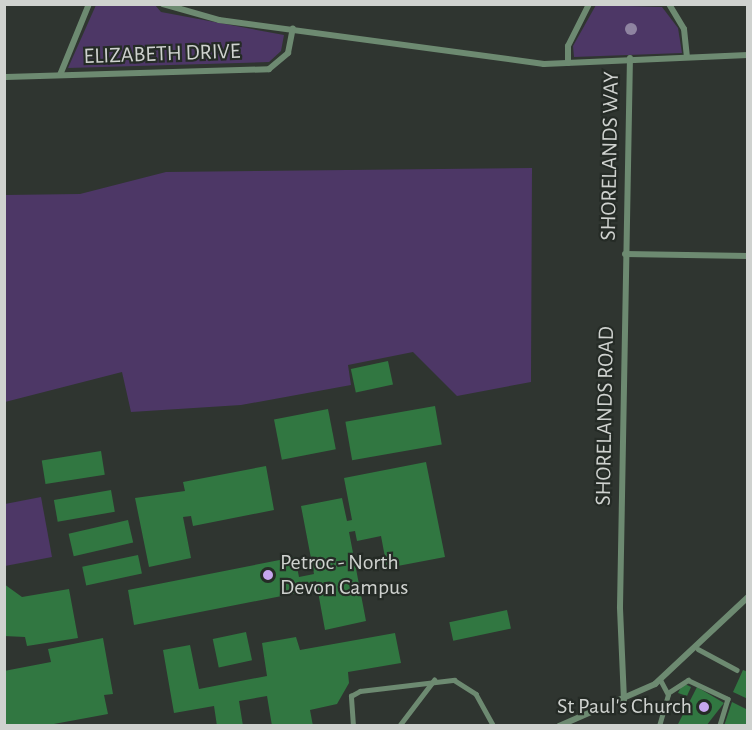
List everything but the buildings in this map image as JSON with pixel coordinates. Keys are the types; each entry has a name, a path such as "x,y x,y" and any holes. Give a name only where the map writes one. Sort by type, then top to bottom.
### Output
{"street":[{"path":"60,75 89,4"},
{"name":"ELIZABETH DRIVE","path":"163,4 219,20 567,63 630,58 747,55"},
{"path":"567,63 568,46 589,4"},
{"path":"669,4 684,29 687,57"},
{"name":"ELIZABETH DRIVE","path":"6,78 269,69 288,53 293,28"},
{"name":"SHORELANDS WAY","path":"626,254 630,58"},
{"path":"626,254 747,256"},
{"name":"SHORELANDS ROAD","path":"624,700 620,640 626,254"},
{"path":"559,726 624,700 660,680 692,655 747,597"}],"lane":[{"path":"698,648 737,670"},
{"path":"399,726 434,680"},
{"path":"353,726 351,696 434,680 467,687 494,726"},
{"path":"660,680 668,693"},
{"path":"658,726 668,693 688,680 728,699 720,726"}],"shaded area":[{"path":"96,5 155,5 161,12 284,35 281,51 269,62 68,68"},
{"path":"596,5 662,7 678,28 682,53 574,57 573,46"},
{"path":"532,168 531,382 457,396 413,352 348,365 351,385 241,405 131,412 122,372 5,402 5,195 80,194 166,172"},
{"path":"41,497 52,557 5,566 5,504"}],"place":[{"name":"Petroc - North Devon Campus","path":"268,575"},
{"name":"St Paul's Church","path":"704,707"}]}
